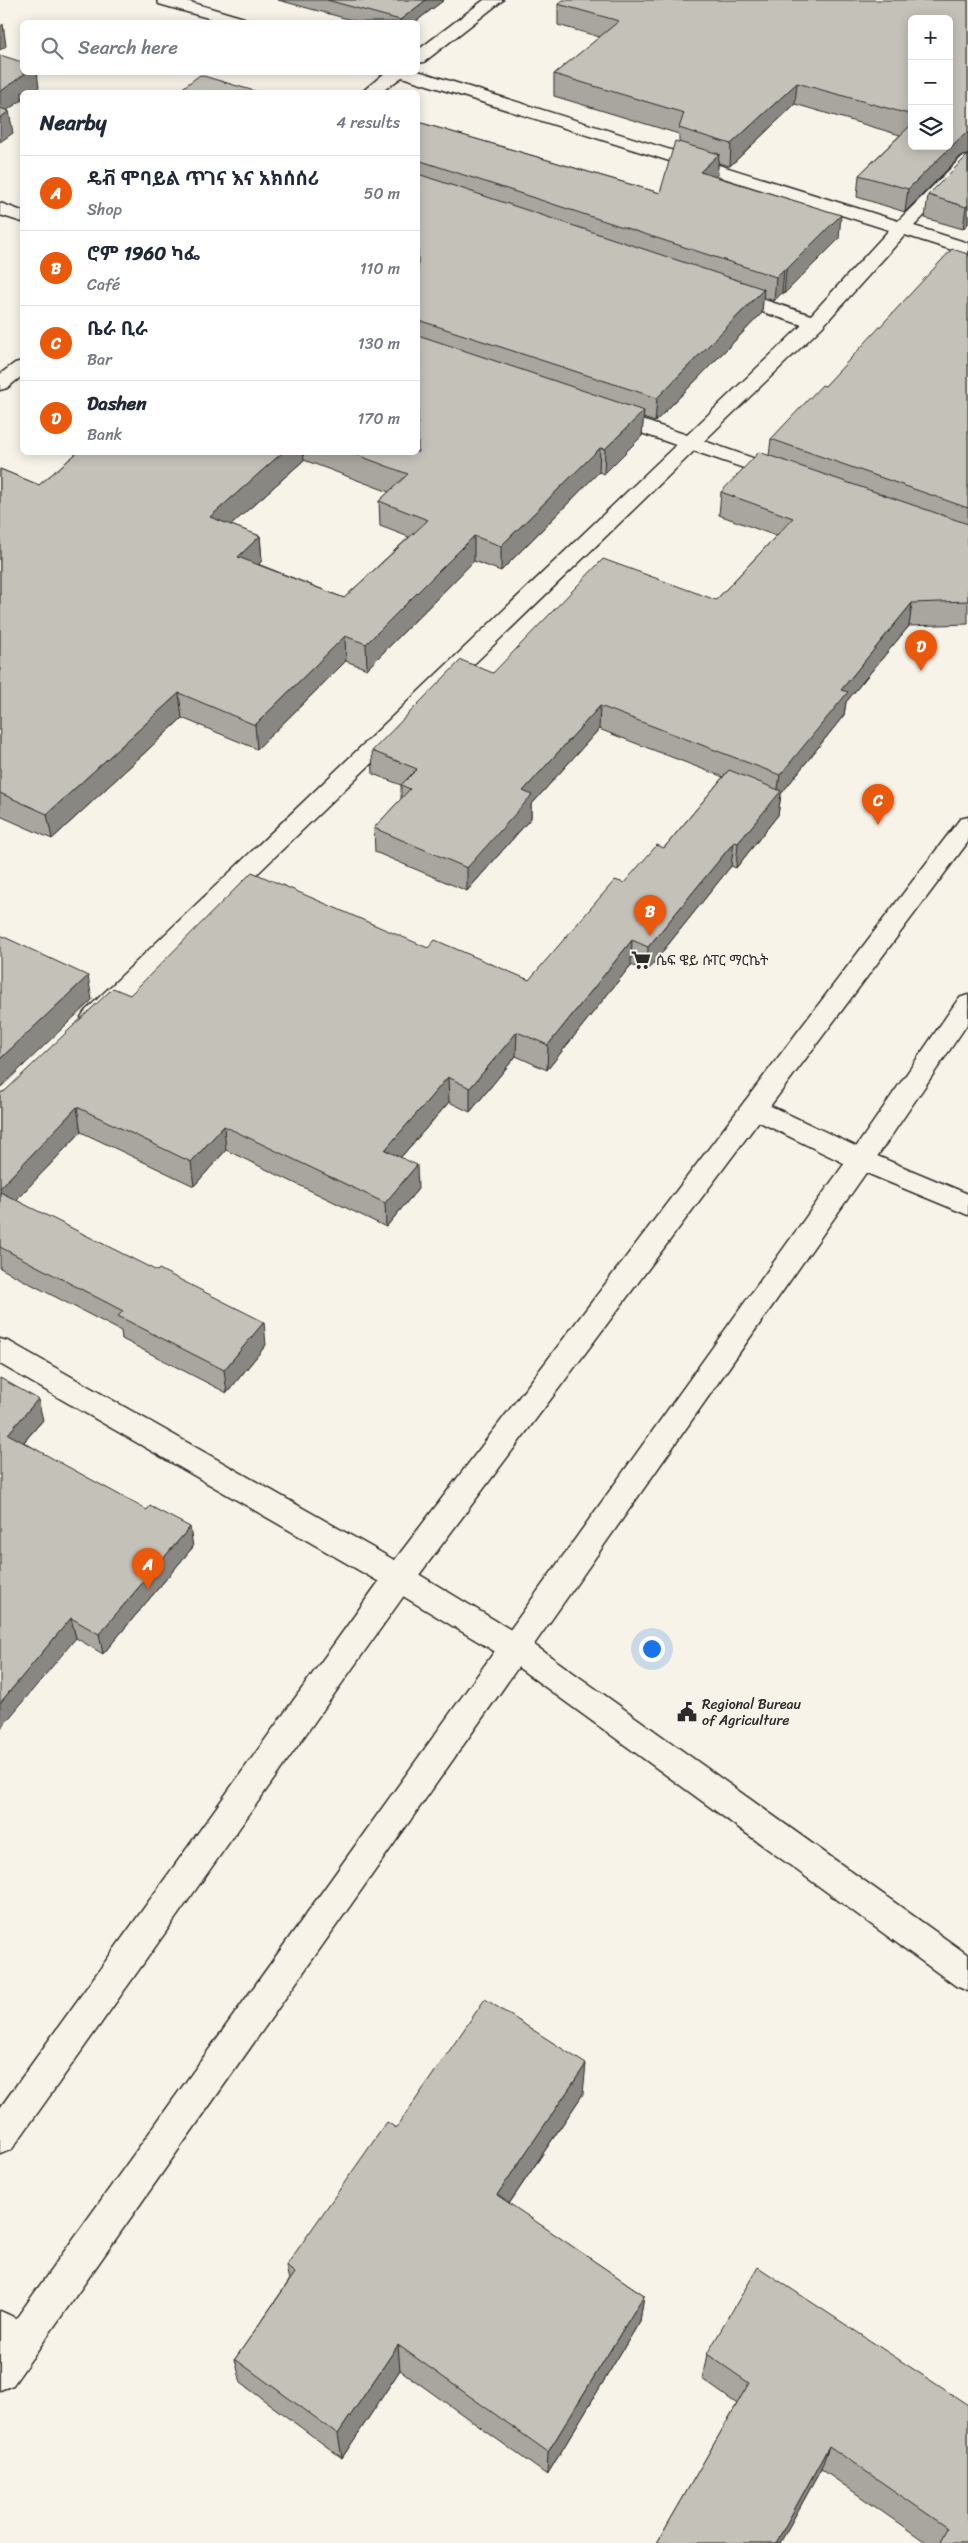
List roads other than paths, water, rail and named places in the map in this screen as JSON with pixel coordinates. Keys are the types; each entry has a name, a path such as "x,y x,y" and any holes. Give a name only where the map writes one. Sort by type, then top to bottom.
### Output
{"street":[{"path":"164,0 231,20"},
{"path":"420,56 495,0"},
{"path":"374,90 394,75"},
{"path":"412,75 968,249"},
{"path":"79,1031 815,323 901,228 968,161"},
{"path":"0,209 20,216"},
{"path":"711,288 815,323"},
{"path":"0,384 20,369"},
{"path":"587,408 802,482"},
{"path":"0,2137 399,1578 968,825"},
{"path":"7,2348 515,1648 861,1160 968,1004"},
{"path":"754,1108 861,1160 968,1205"},
{"path":"0,1350 399,1578 515,1648 968,1974"}],"place":[{"name":"Dashen","path":"921,671"},
{"name":"ቤራ ቢራ","path":"878,825"},
{"name":"ሮም 1960 ካፌ","path":"650,936"},
{"name":"ሴፍ ዌይ ሱፐር ማርኬት","path":"641,960"},
{"name":"ዴቭ ሞባይል ጥገና እና አክሰሰሪ","path":"148,1589"},
{"name":"Regional Bureau of Agriculture","path":"687,1712"}]}
